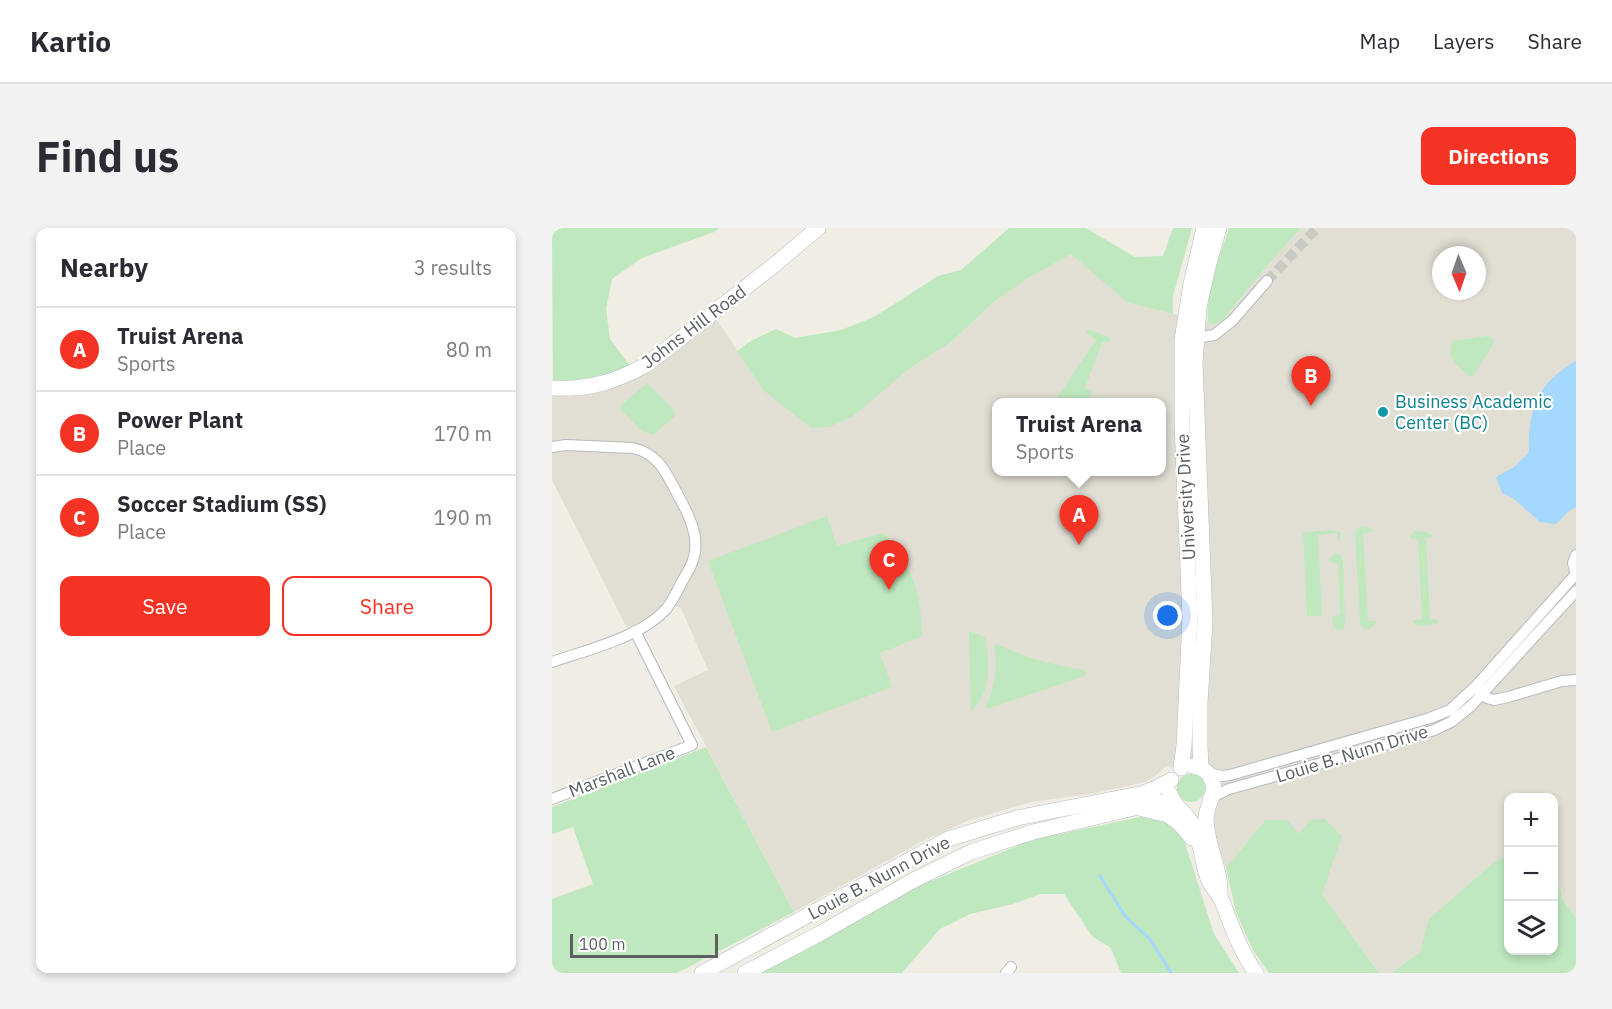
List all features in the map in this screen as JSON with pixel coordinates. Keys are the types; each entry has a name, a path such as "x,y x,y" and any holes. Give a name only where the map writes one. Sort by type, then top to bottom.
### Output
{"main road":[{"name":"Johns Hill Road","path":"552,388 574,389 600,385 623,378 646,365 756,280 818,228"},
{"name":"University Drive","path":"1204,228 1191,284 1182,422 1190,619 1185,736 1176,774 1169,791 1194,828 1209,881 1220,898 1248,962 1256,973"},
{"name":"University Drive","path":"1219,228 1189,339 1196,425 1205,622 1200,747 1205,770 1214,784 1206,821 1208,840 1219,879 1220,898"},
{"path":"1176,774 1188,766 1205,770"},
{"name":"Louie B. Nunn Drive","path":"702,973 948,839 1017,818 1144,793 1156,788 1176,774"},
{"path":"1176,804 1186,810 1195,810 1202,808 1210,800"},
{"name":"Louie B. Nunn Drive","path":"745,973 916,879 971,852 1033,832 1137,807 1159,802 1176,804"},
{"path":"1137,807 1168,815 1180,824 1200,847"}],"street":[{"path":"1189,339 1214,335 1232,321 1267,281"},
{"path":"552,447 566,445 633,448 644,451 655,458 687,510 696,545 693,560 668,606 653,621 618,639 552,662"},
{"path":"1576,555 1573,563 1576,574"},
{"name":"Louie B. Nunn Drive","path":"1210,800 1229,789 1302,770 1434,730 1451,722 1471,706 1478,690 1576,574"},
{"name":"Louie B. Nunn Drive","path":"1205,770 1222,776 1230,775 1430,718 1450,710 1478,690 1576,591"},
{"name":"Marshall Lane","path":"552,799 692,745 635,631"},
{"path":"1478,690 1487,698 1494,700 1562,681 1576,680"}],"shaded area":[{"path":"1301,228 1576,228 1576,918 1563,900 1558,883 1558,793 1504,793 1504,857 1494,862 1430,919 1420,952 1392,973 1379,973 1322,894 1299,834 1265,820 1226,868 1216,843 1212,824 1213,811 1220,788 1187,760 1172,768 1166,766 1145,782 1095,793 1031,802 967,821 921,842 794,912 674,686 708,670 681,608 665,601 659,611 627,628 552,480 552,396 601,392 652,371 715,317 764,391 910,368 950,343 993,303 1025,280 1072,253 1128,303 1203,319 1213,325 1221,322"}],"green space":[{"path":"552,228 719,228 714,232 642,258 612,279 606,309 610,339 630,366 597,379 553,382"},
{"path":"1009,228 1086,228 1135,257 1163,256 1173,228 1192,228 1173,296 1173,314 1128,303 1071,254 1025,280 993,303 950,343 910,368 852,417 829,427 811,428 764,391 737,351 751,341 776,329 795,338 841,330 874,317 938,276 961,270"},
{"path":"1229,228 1301,228 1221,322 1213,325 1208,322 1209,299 1214,274"},
{"path":"1091,330 1109,337 1110,341 1102,342 1085,388 1092,391 1089,398 1057,398 1096,340 1086,332"},
{"path":"1487,336 1494,340 1493,345 1471,377 1454,362 1450,352 1453,341"},
{"path":"647,383 674,410 675,416 653,435 642,431 621,410 620,406"},
{"path":"827,516 837,546 883,533 893,545 902,557 913,580 920,606 922,636 880,653 892,687 772,732 708,561"},
{"path":"1366,526 1372,529 1372,532 1363,533 1368,621 1376,621 1376,624 1365,630 1360,624 1355,533 1358,528"},
{"path":"1331,530 1340,532 1340,541 1338,541 1337,533 1318,535 1322,616 1307,616 1303,532"},
{"path":"1414,531 1427,532 1434,536 1426,538 1430,619 1437,619 1438,623 1435,624 1418,626 1413,622 1422,619 1418,539 1410,538"},
{"path":"1334,554 1340,554 1343,561 1345,624 1343,630 1335,629 1333,625 1332,616 1340,615 1338,563 1329,560"},
{"path":"969,631 985,637 988,657 986,686 978,704 971,712"},
{"path":"997,644 1039,660 1084,670 1085,676 986,708 993,685 994,646"},
{"path":"706,747 794,912 677,973 552,973 552,899 593,884 573,827 552,834 552,807"},
{"path":"1191,774 1201,778 1205,788 1201,798 1191,802 1181,798 1177,788 1181,778"},
{"path":"1140,817 1169,822 1183,837 1214,934 1239,973 1121,973 1111,948 1092,936 1064,894 1040,894 1013,904 970,914 940,929 902,973 759,973 909,890 1032,840"},
{"path":"1325,819 1342,836 1322,894 1379,973 1269,973 1253,950 1236,912 1226,868 1265,820 1287,820 1299,834 1310,820"},
{"path":"1504,857 1504,955 1558,955 1558,883 1563,900 1576,918 1576,973 1392,973 1420,952 1429,919 1494,862"}],"water":[{"path":"1576,361 1576,507 1556,524 1540,522 1514,499 1502,493 1496,477 1514,467 1529,452 1530,423 1538,399 1552,378"}],"waterway":[{"path":"1100,876 1125,916 1150,939 1171,973"}],"tunnel":[{"path":"1267,281 1317,228"}],"place":[{"name":"Power Plant","path":"1311,406"},
{"name":"Business Academic Center (BC)","path":"1383,412"},
{"name":"Truist Arena","path":"1079,545"},
{"name":"Soccer Stadium (SS)","path":"889,590"}]}
